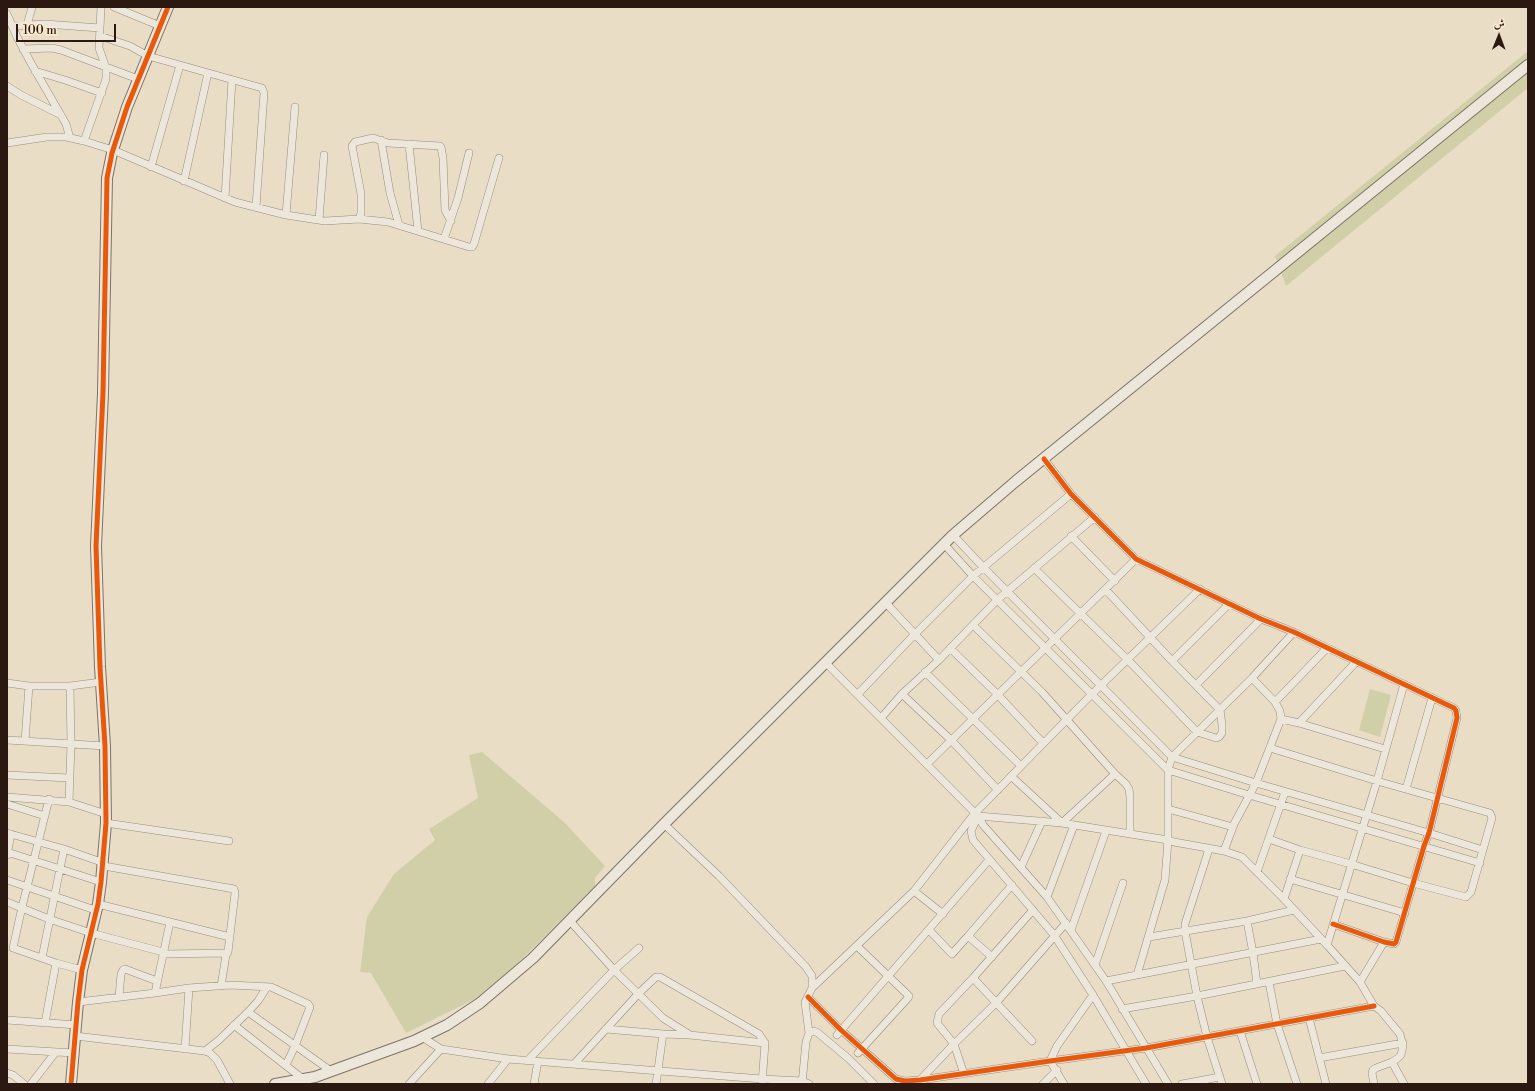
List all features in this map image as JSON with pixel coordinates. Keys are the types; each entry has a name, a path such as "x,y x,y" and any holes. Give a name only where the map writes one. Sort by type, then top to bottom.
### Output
{"main road":[{"path":"71,1084 82,970 97,907 104,864 106,818 105,746 96,546 103,386 105,214 107,178 113,150 127,107 168,7"},
{"path":"275,1084 303,1079 331,1071 422,1037 447,1025 480,1003 533,958 664,824 953,535 1044,459 1528,65"}],"street":[{"path":"27,24 32,7"},
{"path":"84,141 106,79 105,67 100,54 101,7"},
{"path":"114,7 160,26"},
{"path":"7,14 35,72 66,124 70,138"},
{"path":"12,26 45,24 100,32 148,56 262,88 256,207"},
{"path":"23,49 52,48 138,79"},
{"path":"151,167 180,65"},
{"path":"35,72 65,80 102,93"},
{"path":"184,181 208,73"},
{"path":"225,198 232,80"},
{"path":"7,86 21,95 60,114"},
{"path":"286,215 295,107"},
{"path":"7,143 48,137 70,138 84,141 113,150 235,202 286,215 319,220 360,219 388,222 469,247 474,246 499,158"},
{"path":"360,219 361,194 353,144 355,142 370,139 381,140 388,143 441,147 445,210 451,221"},
{"path":"381,140 390,193 399,225"},
{"path":"409,144 418,231"},
{"path":"444,239 458,198 469,153"},
{"path":"319,220 324,154"},
{"path":"1044,459 1072,494 1136,559 1261,619 1294,632 1454,708 1457,714 1438,798 1396,942 1394,944 1384,942 1333,924"},
{"path":"858,694 973,576 1072,494"},
{"path":"881,718 902,694 973,626 997,600 1095,517"},
{"path":"953,535 1172,757 1256,784 1429,833 1483,850"},
{"path":"1071,536 1115,581"},
{"path":"944,544 973,576 1168,770 1480,863"},
{"path":"927,764 1136,559"},
{"path":"1034,568 1128,660 1197,732 1216,738 1219,737 1222,733 1220,710 1172,662 1106,590"},
{"path":"422,1037 442,1049 508,1058 728,1076 762,1082 804,1083 806,1042 810,1033 805,1002 812,988 914,890 998,790 1043,743 1200,589"},
{"path":"885,602 938,660"},
{"path":"1172,662 1229,604"},
{"path":"1196,685 1261,619"},
{"path":"973,626 1042,692 1115,774 1126,784 1129,789 1130,834"},
{"path":"1137,975 1165,880 1168,840 1168,770 1172,757 1252,678 1294,632"},
{"path":"950,648 997,694 1043,743"},
{"path":"1275,702 1327,648"},
{"path":"825,662 977,814 983,825 1047,897 1106,981 1168,1084"},
{"path":"1299,723 1356,662"},
{"path":"925,672 1022,766"},
{"path":"1224,851 1233,827 1256,784 1281,719 1280,710 1275,702 1252,678"},
{"path":"7,683 29,686 70,686 102,682"},
{"path":"1327,945 1363,829 1404,684"},
{"path":"25,741 29,686"},
{"path":"69,802 71,744 70,686"},
{"path":"902,694 951,740 998,790"},
{"path":"1406,788 1432,698"},
{"path":"1281,719 1385,749"},
{"path":"7,740 105,746"},
{"path":"1269,839 1300,850 1466,897 1471,892 1492,818 1490,813 1377,781 1270,748"},
{"path":"1062,823 1115,774"},
{"path":"7,775 69,778"},
{"path":"1011,776 1062,823"},
{"path":"1257,872 1285,792"},
{"path":"7,797 49,799 69,802 106,818 229,841"},
{"path":"49,799 22,907 10,947 56,963 82,970"},
{"path":"7,804 45,816"},
{"path":"1168,809 1233,827"},
{"path":"977,814 1062,823 1168,840 1224,851 1242,857 1284,898 1327,945 1360,982 1374,1006 1381,1011 1400,1034 1403,1043 1403,1050 1401,1054 1392,1062 1373,1070 1372,1073 1374,1084"},
{"path":"977,814 971,831 972,838 1054,935 1093,995 1146,1084"},
{"path":"1021,867 1042,821"},
{"path":"664,824 719,876 806,967 812,976 812,988"},
{"path":"1047,897 1074,825"},
{"path":"1071,930 1106,831"},
{"path":"101,882 7,853 9,834 64,849 104,864 234,889 235,893 230,936 222,986"},
{"path":"42,958 64,849"},
{"path":"1182,1084 1221,1080 1207,1037 1197,996 1185,931 1185,924 1209,849"},
{"path":"1284,898 1300,850"},
{"path":"839,1032 889,977 990,860"},
{"path":"7,880 54,896 97,907 230,936"},
{"path":"1290,880 1405,913"},
{"path":"1095,965 1123,883"},
{"path":"929,930 952,954 1012,885"},
{"path":"914,890 943,914"},
{"path":"7,902 91,933 167,954 224,953 226,955"},
{"path":"964,1074 954,1044 937,1023 939,1014 1033,910"},
{"path":"1149,937 1294,910"},
{"path":"1246,920 1253,953 1257,984"},
{"path":"570,921 614,970 663,1018 690,1035"},
{"path":"155,993 170,922"},
{"path":"920,1080 996,1003 1066,923"},
{"path":"968,936 992,957"},
{"path":"1106,981 1321,939"},
{"path":"1360,982 1384,942"},
{"path":"857,946 907,994 908,998 860,1051"},
{"path":"528,1060 614,970 639,948"},
{"path":"45,1023 56,963"},
{"path":"1122,1009 1197,996 1345,966"},
{"path":"119,997 122,970 125,969 157,981"},
{"path":"574,1064 639,993 656,977 660,977 759,1034 765,1043 762,1082"},
{"path":"973,978 1032,1041"},
{"path":"1269,982 1277,1024 1297,1084"},
{"path":"78,1002 189,988 247,985 278,989 309,1005 309,1010 286,1065"},
{"path":"205,1051 219,1040 248,1012 258,1001 267,987"},
{"path":"185,1049 189,988"},
{"path":"1050,1060 1057,1046 1093,995"},
{"path":"808,997 839,1032 860,1051 896,1079 905,1081 1146,1048 1374,1006"},
{"path":"248,1012 331,1071"},
{"path":"1309,1018 1326,1084"},
{"path":"7,1020 77,1025"},
{"path":"234,1026 303,1079"},
{"path":"606,1029 690,1035 765,1043"},
{"path":"1240,1031 1257,1084"},
{"path":"810,1033 818,1033 849,1059 874,1084"},
{"path":"656,1084 662,1034"},
{"path":"75,1036 205,1051 210,1053 217,1060 230,1084"},
{"path":"1319,1058 1403,1043"},
{"path":"7,1049 74,1053"},
{"path":"409,1084 442,1049"},
{"path":"31,1084 55,1053"},
{"path":"488,1084 508,1058"},
{"path":"1050,1060 1064,1084"},
{"path":"534,1084 538,1061"},
{"path":"1392,1062 1404,1084"},
{"path":"1043,1084 1056,1070"},
{"path":"7,1073 13,1075 24,1084"},
{"path":"727,1084 728,1076"}],"green space":[{"path":"1528,51 1528,88 1286,286 1275,256"},
{"path":"1370,689 1391,695 1380,737 1359,730"},
{"path":"482,752 564,822 605,866 595,878 595,886 517,964 475,999 406,1033 371,973 360,972 367,917 394,874 435,840 429,829 478,798 469,755"}],"cycle path":[{"path":"71,1084 82,970 98,904 106,823 105,746 100,667 96,546 103,393 107,178 112,153 127,107 168,7"},
{"path":"1044,459 1071,494 1136,559 1261,619 1294,632 1454,708 1456,711 1457,718 1429,833 1396,942 1394,944 1384,942 1333,924"},
{"path":"808,997 841,1030 896,1079 905,1081 1146,1048 1374,1006"}]}
